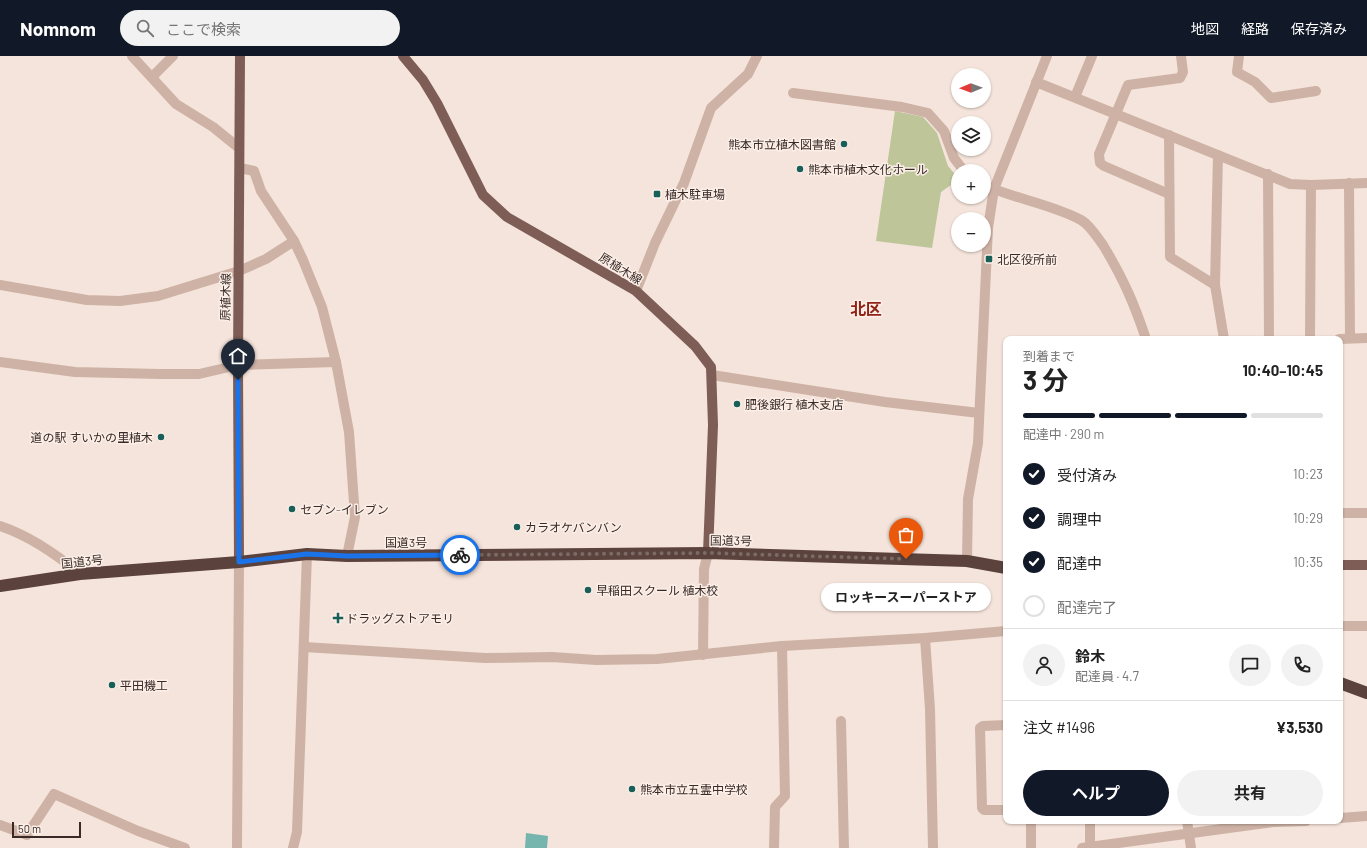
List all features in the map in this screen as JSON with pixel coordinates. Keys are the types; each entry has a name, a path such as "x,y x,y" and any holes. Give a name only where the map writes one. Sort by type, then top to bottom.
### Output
{"highway":[{"name":"国道3号","path":"0,586 80,574 239,562 307,554 347,556 708,553 967,561 1003,567"},
{"path":"1343,684 1367,693"}],"main road":[{"name":"原植木線","path":"239,562 238,365 240,56"},
{"name":"原植木線","path":"403,56 423,80 483,195 507,217 636,291 695,346 711,367 713,425 708,553"},
{"path":"1343,565 1367,565"}],"street":[{"path":"132,56 176,104 213,127 239,148"},
{"path":"152,77 173,56"},
{"path":"636,291 655,243 684,183 711,108 748,74 757,56"},
{"path":"967,561 968,499 978,443 988,228 994,190 1047,56"},
{"path":"1075,97 1092,56"},
{"path":"1170,194 1100,163 1099,154 1126,87 1130,84 1180,78 1183,72 1182,56"},
{"path":"1239,56 1237,72 1255,82 1271,98 1316,91"},
{"path":"1036,82 1290,184 1311,185 1367,183"},
{"path":"793,93 902,107 928,113 944,131 954,158 959,164"},
{"path":"1169,135 1170,257 1215,285"},
{"path":"1218,155 1215,285 1224,336"},
{"path":"240,168 254,171 262,192 294,241 322,307 336,362 349,432 355,517 347,556"},
{"path":"1268,174 1269,336"},
{"path":"1349,183 1350,338"},
{"path":"1310,336 1311,185"},
{"path":"991,188 1043,204 1083,221 1097,236 1118,269 1133,300 1145,336"},
{"path":"0,285 87,300 120,301 158,296 239,271 266,259 294,241"},
{"path":"1343,339 1367,338"},
{"path":"0,362 75,372 199,374 238,365 336,362"},
{"path":"712,375 885,402 979,413"},
{"path":"1343,513 1367,513"},
{"path":"0,526 11,529 44,548 80,574"},
{"path":"703,655 704,569 708,553"},
{"path":"293,848 297,832 307,554"},
{"path":"237,848 239,562"},
{"path":"1343,626 1367,626"},
{"path":"304,647 485,658 552,657 604,660 703,655 782,646 925,638 1003,630"},
{"path":"925,638 930,708 932,848"},
{"path":"774,848 775,807 785,796 782,646"},
{"path":"841,721 844,848"},
{"path":"1003,725 983,726 980,728 982,808 984,810 1003,810"},
{"path":"0,825 27,835 54,794 138,831 185,848"},
{"path":"1343,818 1367,816"},
{"path":"1031,824 1031,848"},
{"path":"1090,824 1086,847 1258,824"},
{"path":"1187,824 1191,848"}],"green space":[{"path":"895,111 923,117 937,133 948,166 951,170 951,185 941,192 932,248 876,241"}],"water":[{"path":"526,833 548,836 547,848 525,848"}],"way so far":[{"path":"460,555 708,553 906,559"}],"place":[{"name":"熊本市立植木図書館","path":"844,144"},
{"name":"熊本市植木文化ホール","path":"800,169"},
{"name":"植木駐車場","path":"657,194"},
{"name":"北区役所前","path":"989,259"},
{"name":"肥後銀行 植木支店","path":"737,404"},
{"name":"道の駅 すいかの里植木","path":"161,437"},
{"name":"セブン-イレブン","path":"292,509"},
{"name":"カラオケバンバン","path":"517,527"},
{"name":"ロッキースーパーストア","path":"906,559"},
{"name":"早稲田スクール 植木校","path":"588,590"},
{"name":"ドラッグストアモリ","path":"338,618"},
{"name":"平田機工","path":"112,685"},
{"name":"熊本市立五霊中学校","path":"632,789"}],"district":[{"name":"北区","path":"866,308"}],"route":[{"path":"238,380 239,562 307,554 347,556 460,555"}]}
